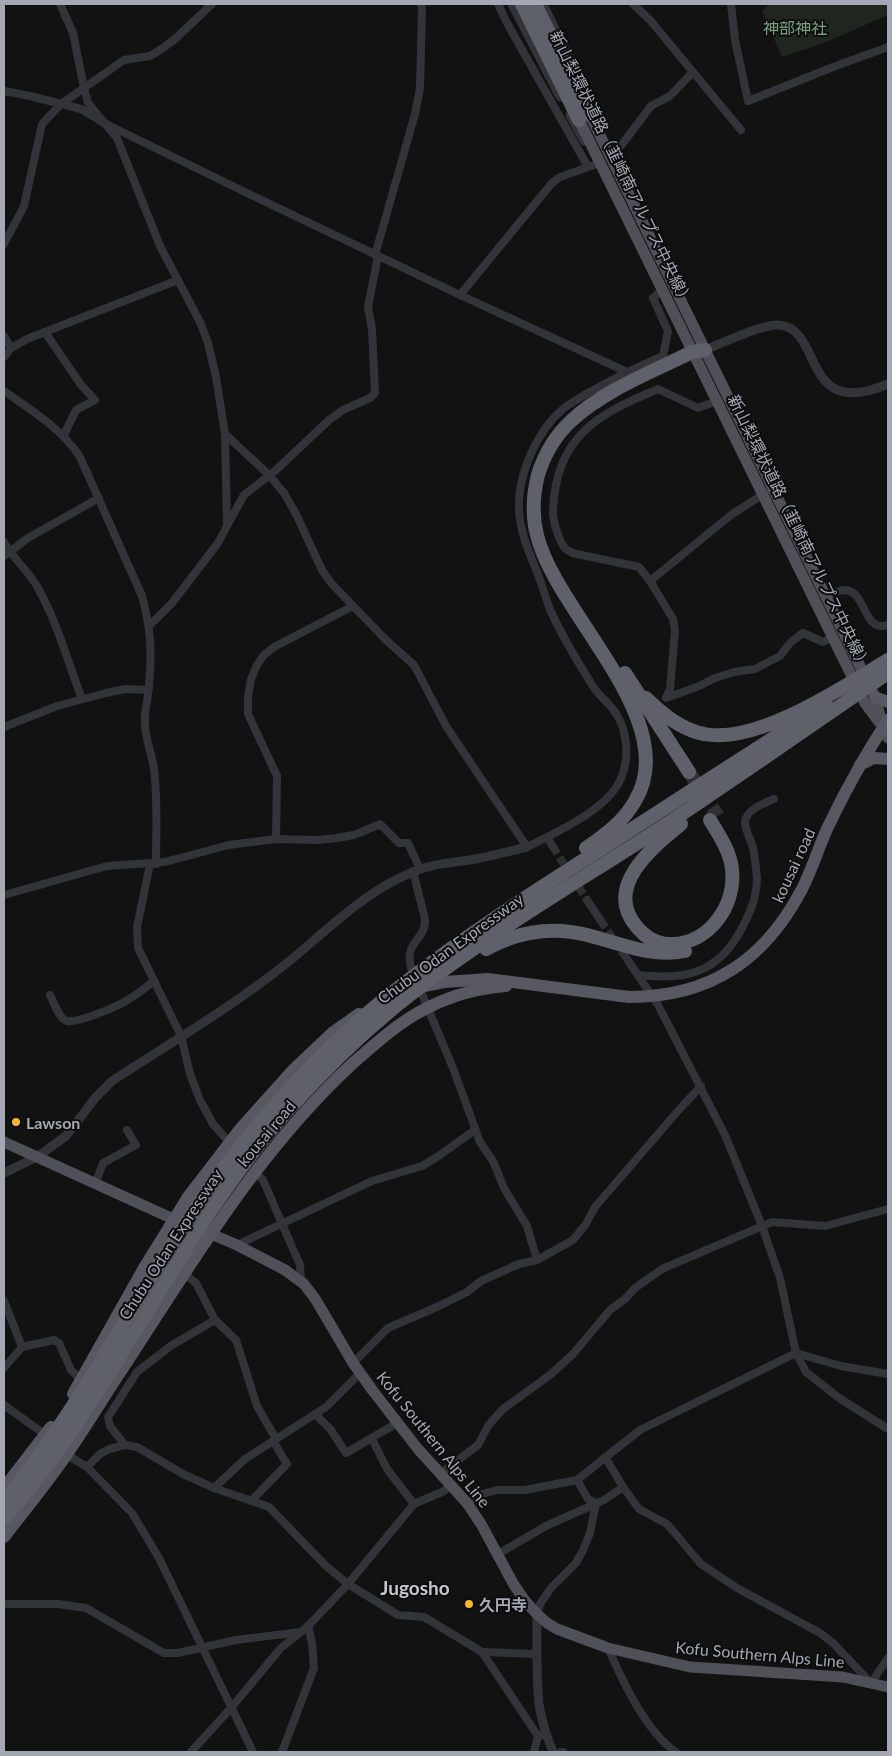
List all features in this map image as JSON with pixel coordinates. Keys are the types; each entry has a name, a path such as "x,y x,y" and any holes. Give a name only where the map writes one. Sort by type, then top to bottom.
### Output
{"highway":[{"name":"新山梨環状道路（韮崎南アルプス中央線）","path":"522,4 584,117"},
{"name":"新山梨環状道路（韮崎南アルプス中央線）","path":"535,4 584,117"},
{"path":"685,774 625,681 566,583 549,550 541,518 543,484 555,451 564,438 605,403 698,354"},
{"path":"454,956 540,931 587,934 643,952 659,954 681,952 702,944 715,936 733,914 739,899 741,883 736,850 714,818 732,869 729,898 717,921 708,930 684,942 672,944 650,938 633,923 626,904 628,882 638,863 657,843 888,660"},
{"name":"Chubu Odan Expressway","path":"4,1501 65,1420 178,1235 230,1160 306,1071 335,1042 401,985 454,956 667,824 888,664"},
{"path":"625,681 679,724 691,730 717,736 731,736 763,727 840,699 888,673"},
{"path":"454,956 491,913 602,837 617,824 636,800 645,774 645,746 625,681"},
{"path":"875,697 888,702"},
{"name":"kousai road","path":"4,1488 70,1400 144,1268 188,1197 230,1143 294,1069 332,1033 372,1006 399,993 445,982 488,979 629,997 652,997 698,987 718,979 740,966 757,952 789,913 804,887 827,829 860,765 887,727"},
{"path":"860,765 874,758 888,759"},
{"name":"Chubu Odan Expressway","path":"4,1519 32,1486 76,1426 186,1246 235,1175 282,1117 328,1068 454,956"},
{"name":"kousai road","path":"4,1537 66,1455 183,1273 255,1172 308,1108 338,1077 384,1036 428,1007 476,990 518,986 551,987"}],"main road":[{"name":"新山梨環状道路（韮崎南アルプス中央線）","path":"584,117 634,233 768,491 833,637 865,703 887,727"},
{"name":"新山梨環状道路（韮崎南アルプス中央線）","path":"584,117 658,253 717,401 826,596 875,697 887,727"},
{"name":"Kofu Southern Alps Line","path":"4,1142 174,1220 237,1246 285,1270 301,1281 316,1300 353,1363 397,1423 467,1503 498,1554 514,1585 537,1614 557,1629 608,1648 690,1666 843,1677 888,1688"}],"street":[{"path":"60,4 73,33 88,103 117,138 160,246 200,322 208,344 216,377 225,434 227,526"},
{"path":"4,244 24,206 42,124 61,104 124,60 150,56 163,48 175,39 203,7 212,4"},
{"path":"149,626 172,603 218,542 244,495 269,475 329,420 342,410 370,398 375,393 372,329 368,307 377,256 415,114 420,78 421,4"},
{"path":"498,4 507,23 634,233"},
{"path":"512,4 592,166"},
{"path":"543,4 594,108 658,253"},
{"path":"633,4 650,20 741,130"},
{"path":"731,4 735,40 748,101 888,47"},
{"path":"613,152 620,147 651,106 670,96 692,73"},
{"path":"4,91 82,109 104,123 377,256 627,372"},
{"path":"460,295 552,183 560,177 592,166"},
{"path":"4,357 11,348 45,332 178,280"},
{"path":"4,1173 36,1157 66,1136 96,1097 112,1081 182,1036 281,968 373,893 416,870 502,854 527,846 580,818 612,795 622,776 626,758 623,725 612,708 594,688 552,612 522,531 519,508 523,473 529,457 551,422 563,409 627,372 663,356 668,331 653,298 662,290"},
{"path":"698,354 777,324 799,335 818,373 832,386 850,393 860,393 888,384"},
{"path":"45,332 80,385 95,400 76,410 64,436"},
{"path":"4,336 11,348"},
{"path":"717,401 698,408 658,389 618,407 588,426 575,440 561,464 556,478 552,518 565,548 572,553 639,568 650,581 673,619 675,631 670,689 665,700 715,678 734,672 755,670 780,656 791,642 803,634 823,642 833,637"},
{"path":"4,391 41,416 64,436 80,457 142,596 151,642 144,723 146,742 154,768 156,799 153,864 137,927 138,948 182,1036 190,1074 200,1100 213,1124 230,1143"},
{"path":"225,434 269,475 284,493 322,570 353,606 414,665 446,726 527,846"},
{"path":"650,581 731,515 768,491"},
{"path":"7,554 28,538 99,498"},
{"path":"4,542 7,554 37,585 46,602 82,699"},
{"path":"826,596 846,590 852,592 857,596 873,623 878,626 888,625"},
{"path":"276,839 277,776 248,714 248,696 251,679 264,655 274,647 353,606"},
{"path":"4,727 57,706 82,699 125,689 148,690"},
{"path":"623,725 632,722"},
{"path":"639,975 665,978 689,974 716,962 726,954 742,929 754,899 757,880 753,849 745,822 748,815 774,799"},
{"path":"4,894 98,868 153,864 229,845 276,839 317,840 337,838 354,835 380,824 399,843 408,843 416,870 425,919 423,932 411,946 409,953 411,968 453,1068 480,1142 493,1161 504,1188 527,1226 537,1260"},
{"path":"547,837 553,847"},
{"path":"587,900 601,921"},
{"path":"627,959 652,997 701,1086 725,1135 762,1226 780,1278 796,1353 806,1372 839,1398 888,1429"},
{"path":"50,995 62,1017 67,1021 82,1019 115,1007 154,981"},
{"path":"353,1363 388,1328 467,1292 481,1281 519,1264 537,1260 574,1240 586,1224 595,1207 701,1086"},
{"path":"95,1184 103,1163 136,1145 127,1130"},
{"path":"237,1246 372,1181 422,1166 438,1157 475,1130"},
{"path":"255,1172 263,1180 300,1265 301,1281"},
{"path":"440,1474 478,1445 488,1426 503,1408 550,1375 573,1354 610,1310 625,1299 635,1288 662,1269 772,1222 825,1226 888,1209"},
{"path":"183,1273 196,1283 215,1320 236,1340 256,1406 287,1464 251,1501"},
{"path":"4,1301 22,1347"},
{"path":"125,1445 110,1426 108,1417 138,1372 172,1345 215,1320"},
{"path":"4,1368 22,1347 54,1340 59,1343 71,1370 81,1380"},
{"path":"467,1503 482,1494 497,1490 525,1490 577,1480 640,1430 796,1353 841,1366 888,1374"},
{"path":"214,1488 245,1459 326,1407 360,1373"},
{"path":"4,1405 45,1435 66,1455 88,1467 132,1513 159,1558 253,1752"},
{"path":"315,1414 331,1430 346,1453 397,1423"},
{"path":"372,1439 387,1469 414,1504"},
{"path":"88,1467 100,1454 109,1449 125,1445 137,1447 183,1474 214,1488 269,1507 326,1566 348,1584 398,1615 424,1617 482,1652 553,1752"},
{"path":"605,1457 639,1509 667,1524 702,1564 737,1588 820,1633 833,1643 871,1683 888,1658"},
{"path":"577,1480 588,1498 596,1503"},
{"path":"191,1752 280,1649 308,1626 348,1584 414,1504 444,1491 451,1485"},
{"path":"498,1554 546,1526 596,1503 623,1487"},
{"path":"534,1752 542,1734 536,1654 537,1614 540,1604 551,1588 576,1563 583,1550 590,1533 596,1503"},
{"path":"4,1604 58,1604 86,1608 164,1653 178,1653 236,1640 301,1632"},
{"path":"282,1752 314,1668 308,1626"},
{"path":"608,1648 622,1681 637,1706 657,1733 676,1752"},
{"path":"482,1652 536,1654"}],"green space":[{"name":"神部神社","path":"770,4 888,4 888,15 824,43 782,57 762,11"}],"tunnel":[{"path":"635,721 647,717 664,701"},
{"path":"689,772 718,816"},
{"path":"553,847 587,900"},
{"path":"601,921 627,959"}],"place":[{"name":"Lawson","path":"16,1122"},
{"name":"久円寺","path":"469,1604"}],"district":[{"name":"Jugosho","path":"415,1587"}]}
